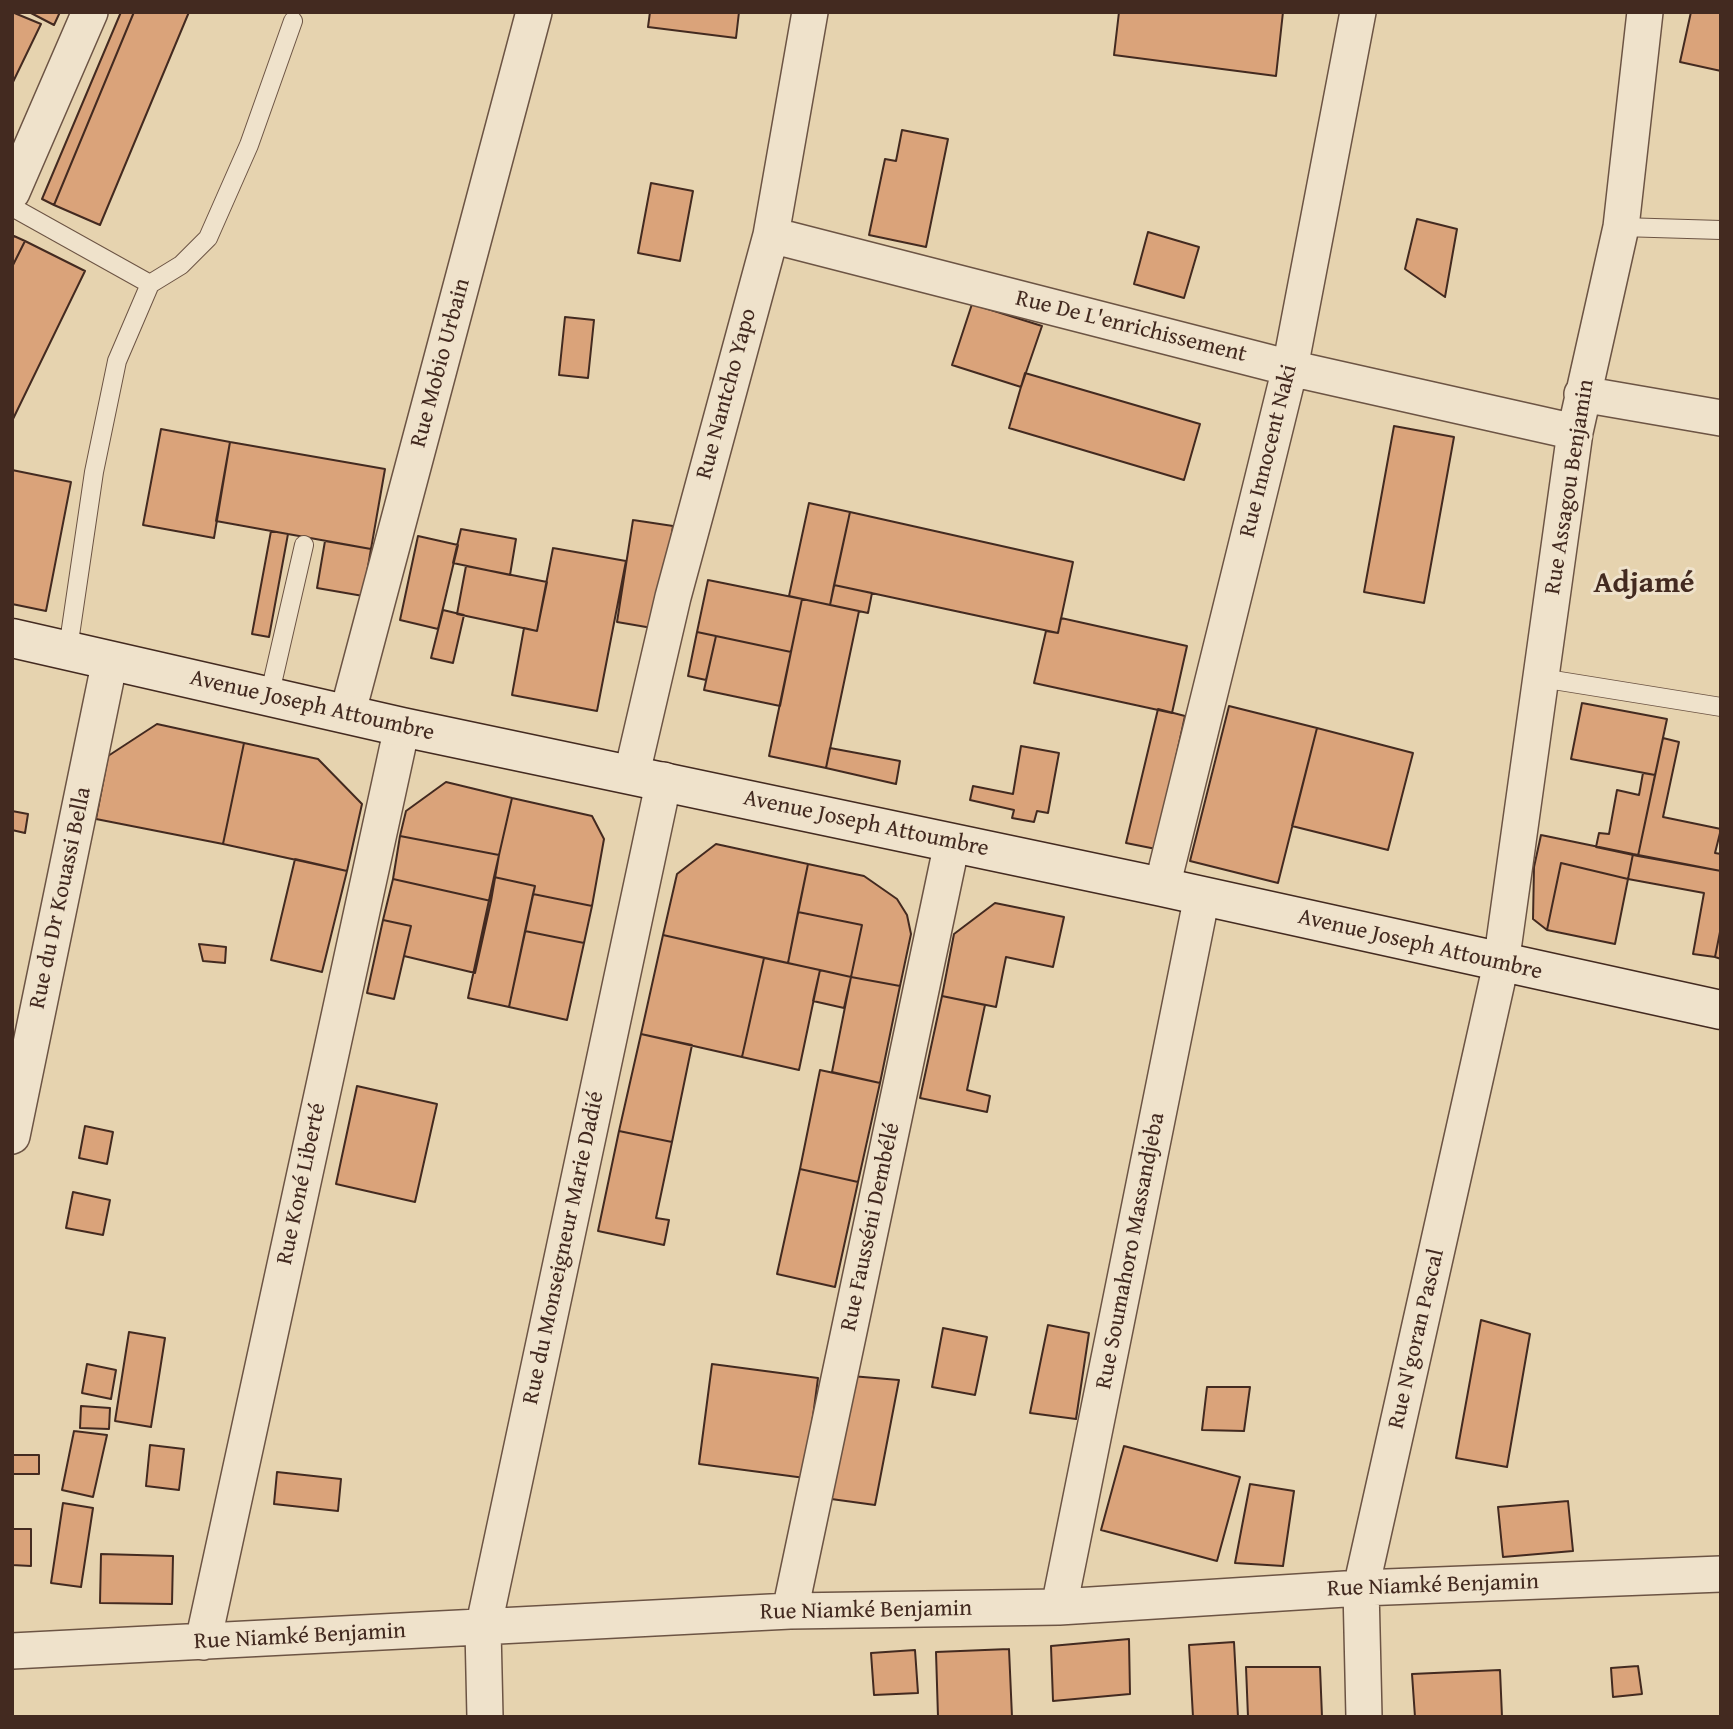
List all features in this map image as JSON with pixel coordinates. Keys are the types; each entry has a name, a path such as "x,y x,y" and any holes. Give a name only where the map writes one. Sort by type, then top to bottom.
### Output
{"street":[{"path":"12,192 90,12"},
{"name":"Rue Mobio Urbain","path":"347,715 534,12"},
{"name":"Rue Nantcho Yapo","path":"648,777 673,597 771,235 810,12"},
{"name":"Rue Innocent Naki","path":"1161,887 1290,368 1358,12"},
{"name":"Rue Assagou Benjamin","path":"1501,964 1575,432 1621,227 1645,12"},
{"name":"Rue De L'enrichissement","path":"771,235 1290,368 1575,432"},
{"path":"1582,394 1721,418"},
{"name":"Avenue Joseph Attoumbre","path":"12,638 402,727 1161,887 1501,964 1721,1010"},
{"name":"Rue du Dr Kouassi Bella","path":"12,1136 110,660"},
{"name":"Rue Koné Liberté","path":"202,1642 402,727"},
{"name":"Rue du Monseigneur Marie Dadié","path":"485,1717 483,1629 648,777"},
{"name":"Rue Fausséni Dembélé","path":"790,1611 952,843"},
{"name":"Rue Soumahoro Massandjeba","path":"1059,1607 1202,896"},
{"name":"Rue N'goran Pascal","path":"1364,1717 1361,1588 1501,964"},
{"name":"Rue Niamké Benjamin","path":"12,1651 483,1629 790,1611 1059,1607 1361,1588 1721,1574"}],"lane":[{"path":"68,649 94,472 117,361 150,284 181,265 208,238 249,145 293,21"},
{"path":"12,207 150,284"},
{"path":"1621,227 1721,230"},
{"path":"269,697 304,545"},
{"path":"1541,678 1721,707"}],"building":[{"path":"12,12 41,24 12,84"},
{"path":"29,12 60,12 54,25"},
{"path":"121,12 134,12 54,205 42,199"},
{"path":"134,12 189,12 100,225 54,205"},
{"path":"650,12 739,12 736,38 648,27"},
{"path":"1119,12 1283,12 1276,76 1114,55"},
{"path":"1691,12 1721,12 1721,71 1680,62"},
{"path":"902,130 948,139 926,247 869,235 885,159 896,161"},
{"path":"651,183 693,191 680,261 638,253"},
{"path":"1417,219 1457,229 1445,297 1405,269"},
{"path":"1148,232 1199,247 1184,298 1134,284"},
{"path":"14,236 25,241 12,267 12,240"},
{"path":"25,241 85,271 12,421 12,267"},
{"path":"972,304 1042,326 1021,387 952,365"},
{"path":"565,317 594,320 588,378 559,375"},
{"path":"1025,373 1200,424 1184,480 1009,428"},
{"path":"1394,426 1454,437 1424,603 1364,592"},
{"path":"161,429 230,442 214,538 143,525"},
{"path":"230,442 385,469 371,549 216,521"},
{"path":"12,470 71,482 46,611 12,604"},
{"path":"809,503 850,512 830,605 789,596"},
{"path":"850,512 1073,562 1058,633 834,585"},
{"path":"633,520 673,526 658,629 617,622"},
{"path":"461,529 516,539 510,575 453,563"},
{"path":"271,531 288,534 269,637 252,634"},
{"path":"418,536 458,545 438,629 400,620"},
{"path":"325,541 371,549 363,596 317,588"},
{"path":"553,548 626,561 597,711 512,695 524,628 537,631"},
{"path":"466,566 547,582 537,631 457,614"},
{"path":"708,580 802,599 791,652 697,632"},
{"path":"834,585 872,593 868,613 830,605"},
{"path":"802,599 859,611 826,768 769,756"},
{"path":"443,610 464,615 453,663 431,658"},
{"path":"1061,618 1187,646 1172,713 1034,683 1046,631 1058,633"},
{"path":"697,632 716,636 706,680 688,676"},
{"path":"716,636 791,652 780,706 704,690"},
{"path":"1582,703 1667,719 1655,775 1571,759"},
{"path":"1229,706 1317,728 1278,883 1190,861"},
{"path":"1158,709 1185,716 1156,849 1126,843"},
{"path":"157,724 244,743 223,844 96,819 108,756"},
{"path":"1317,728 1413,753 1388,850 1292,826"},
{"path":"1663,738 1679,742 1663,817 1721,829 1715,853 1721,854 1721,871 1638,856"},
{"path":"244,743 318,759 362,804 347,871 223,844"},
{"path":"1021,746 1059,753 1048,813 1037,811 1034,822 1012,818 1014,810 970,800 973,786 1013,794"},
{"path":"830,748 900,761 896,784 826,768"},
{"path":"1643,773 1655,775 1638,856 1596,847 1599,833 1609,834 1617,790 1639,795"},
{"path":"446,782 512,798 499,855 400,836 406,811"},
{"path":"512,798 592,816 604,839 592,906 533,894 535,886 494,877"},
{"path":"12,811 28,814 25,833 12,830"},
{"path":"1541,835 1633,854 1628,879 1561,863 1547,930 1533,919 1534,867"},
{"path":"400,836 499,855 491,901 393,879"},
{"path":"716,844 808,864 788,963 663,935 677,874"},
{"path":"1633,854 1721,871 1721,927 1715,957 1693,954 1704,893 1628,879"},
{"path":"295,859 347,871 322,972 271,960"},
{"path":"1561,863 1628,879 1615,944 1547,930"},
{"path":"808,864 864,876 897,899 907,915 911,934 900,986 851,977 862,925 798,912"},
{"path":"494,877 535,886 509,1007 468,998"},
{"path":"393,879 491,901 475,973 404,956 411,926 383,920"},
{"path":"533,894 592,906 584,943 525,931"},
{"path":"995,903 1064,917 1053,967 1006,957 996,1007 942,996 954,934"},
{"path":"798,912 862,925 851,977 788,963"},
{"path":"383,920 411,926 394,999 367,993"},
{"path":"1721,927 1721,959 1715,957"},
{"path":"525,931 584,943 567,1020 509,1007"},
{"path":"663,935 764,958 742,1057 641,1034"},
{"path":"199,944 226,947 225,963 203,961"},
{"path":"764,958 820,970 799,1070 742,1057"},
{"path":"820,970 851,977 844,1008 813,1001"},
{"path":"851,977 900,986 880,1083 832,1072"},
{"path":"942,996 985,1005 967,1090 990,1096 987,1112 920,1098"},
{"path":"641,1034 692,1045 672,1142 619,1131"},
{"path":"820,1070 880,1083 858,1182 800,1169"},
{"path":"357,1086 437,1104 415,1202 336,1184"},
{"path":"85,1126 113,1132 107,1164 79,1158"},
{"path":"619,1131 672,1142 656,1218 669,1220 664,1245 598,1231"},
{"path":"800,1169 858,1182 835,1287 777,1274"},
{"path":"73,1192 110,1200 103,1235 66,1228"},
{"path":"1481,1320 1530,1334 1507,1467 1456,1458"},
{"path":"1048,1325 1089,1333 1076,1419 1030,1413"},
{"path":"943,1328 987,1337 975,1395 932,1387"},
{"path":"129,1332 165,1338 151,1427 115,1421"},
{"path":"87,1364 116,1370 111,1399 82,1393"},
{"path":"712,1364 818,1378 805,1478 699,1464"},
{"path":"851,1376 899,1380 875,1505 824,1498"},
{"path":"1207,1387 1250,1387 1244,1431 1202,1430"},
{"path":"81,1406 110,1408 109,1429 80,1428"},
{"path":"74,1431 107,1435 93,1497 62,1490"},
{"path":"150,1445 184,1449 179,1490 146,1486"},
{"path":"1124,1446 1240,1477 1217,1561 1101,1530"},
{"path":"12,1455 39,1455 39,1474 12,1474"},
{"path":"277,1472 341,1479 338,1511 274,1504"},
{"path":"1250,1484 1294,1491 1283,1566 1235,1563"},
{"path":"1568,1501 1573,1551 1503,1557 1498,1507"},
{"path":"63,1503 93,1508 81,1587 51,1583"},
{"path":"12,1529 31,1529 31,1566 12,1565"},
{"path":"101,1554 173,1556 172,1604 100,1603"},
{"path":"1129,1639 1130,1694 1053,1701 1051,1646"},
{"path":"1234,1642 1238,1717 1193,1717 1189,1645"},
{"path":"1009,1649 1012,1717 938,1717 936,1652"},
{"path":"915,1650 918,1693 874,1695 871,1653"},
{"path":"1638,1666 1642,1694 1613,1697 1611,1668"},
{"path":"1246,1667 1320,1667 1322,1717 1248,1717"},
{"path":"1500,1670 1502,1717 1415,1717 1412,1674"}],"district":[{"name":"Adjamé","path":"1644,584"}]}
